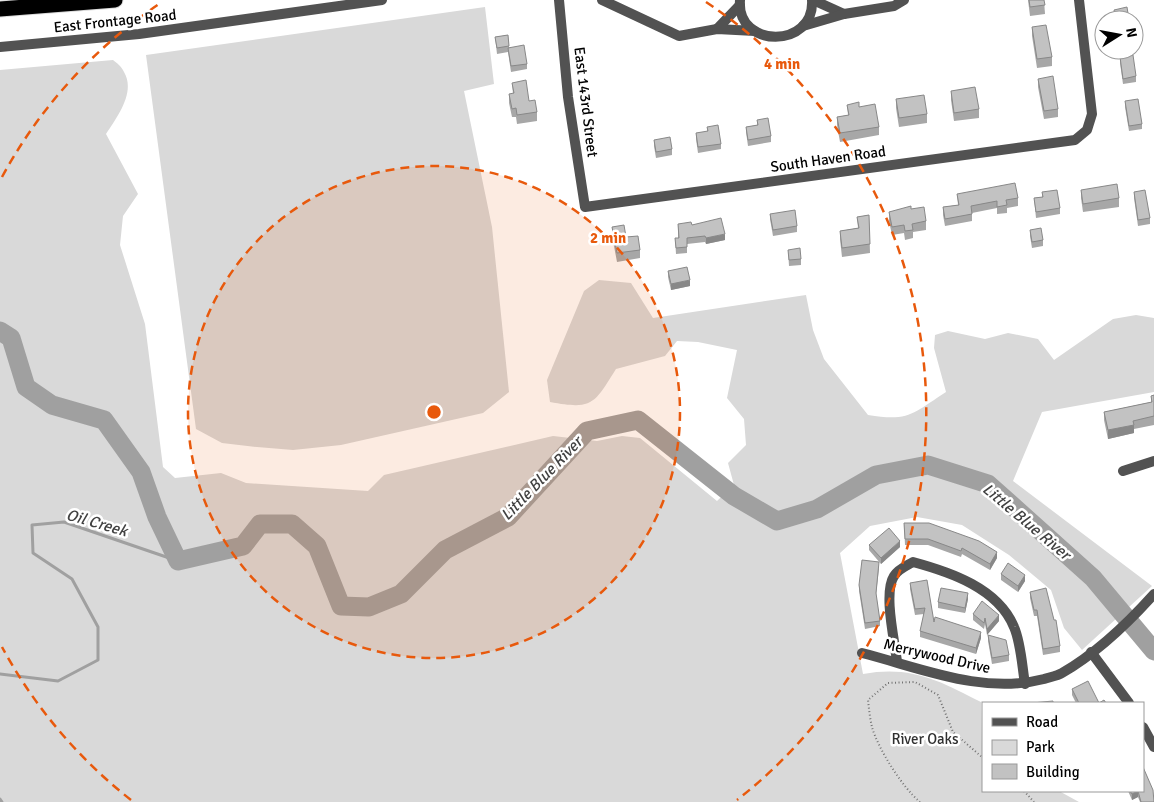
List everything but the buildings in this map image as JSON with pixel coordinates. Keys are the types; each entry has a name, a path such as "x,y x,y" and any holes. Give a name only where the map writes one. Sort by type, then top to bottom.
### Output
{"highway":[{"path":"0,9 115,0"}],"street":[{"name":"East Frontage Road","path":"0,47 148,33 382,0"},
{"name":"East 143rd Street","path":"558,0 568,97 585,207"},
{"path":"602,0 678,36 717,29 754,31 770,38 782,38 794,34 803,26 810,16 812,0 844,14"},
{"path":"803,26 844,14 894,6 904,0"},
{"name":"South Haven Road","path":"585,207 1074,140 1088,130 1092,114 1079,0"},
{"path":"717,29 740,3"},
{"path":"740,3 743,17 754,31"},
{"path":"1122,471 1154,461"},
{"path":"897,662 888,590 892,577 898,570 913,562 961,578 982,591 1002,607 1015,628 1025,684"},
{"name":"Merrywood Drive","path":"862,653 979,684 1005,686 1025,684 1061,674 1110,636 1151,597"},
{"path":"1091,652 1128,702"},
{"path":"1144,729 1154,747"}],"path":[{"path":"920,802 910,794 891,766 872,729 868,700 888,683 915,682 938,695 953,732 982,757"},
{"path":"1025,792 1034,802"}],"green space":[{"path":"485,7 494,84 464,91 492,227 509,392 483,413 341,445 293,450 257,447 222,443 196,429 146,55"},
{"name":"River Oaks","path":"113,60 123,70 128,88 124,104 106,134 138,194 123,216 120,245 145,324 163,467 175,478 221,473 246,483 368,491 384,475 553,436 597,441 622,436 640,438 717,501 734,485 728,463 746,445 744,419 727,398 737,350 698,342 677,341 665,356 616,369 597,397 591,402 575,405 550,402 547,380 584,291 599,280 631,283 653,318 806,295 813,330 824,359 868,415 882,417 910,414 946,392 934,348 935,335 948,331 985,339 1008,333 1038,339 1054,360 1113,319 1136,315 1154,318 1154,392 1042,412 1013,481 1152,586 1082,650 1064,628 1051,590 1009,555 962,525 917,517 870,526 840,553 863,674 880,672 911,673 938,682 981,702 982,792 1061,792 1079,802 0,802 0,70"}],"waterway":[{"name":"Little Blue River","path":"0,331 11,338 26,387 52,405 104,420 141,472 157,517 178,561 243,546 260,524 292,524 317,546 341,606 369,607 401,594 445,550 508,517 587,431 638,420 734,496 777,521 817,509 876,475 928,465 988,484 1093,578 1154,651"},
{"name":"Oil Creek","path":"0,674 58,681 98,660 98,627 72,579 33,553 32,525 64,522 178,561"}]}
